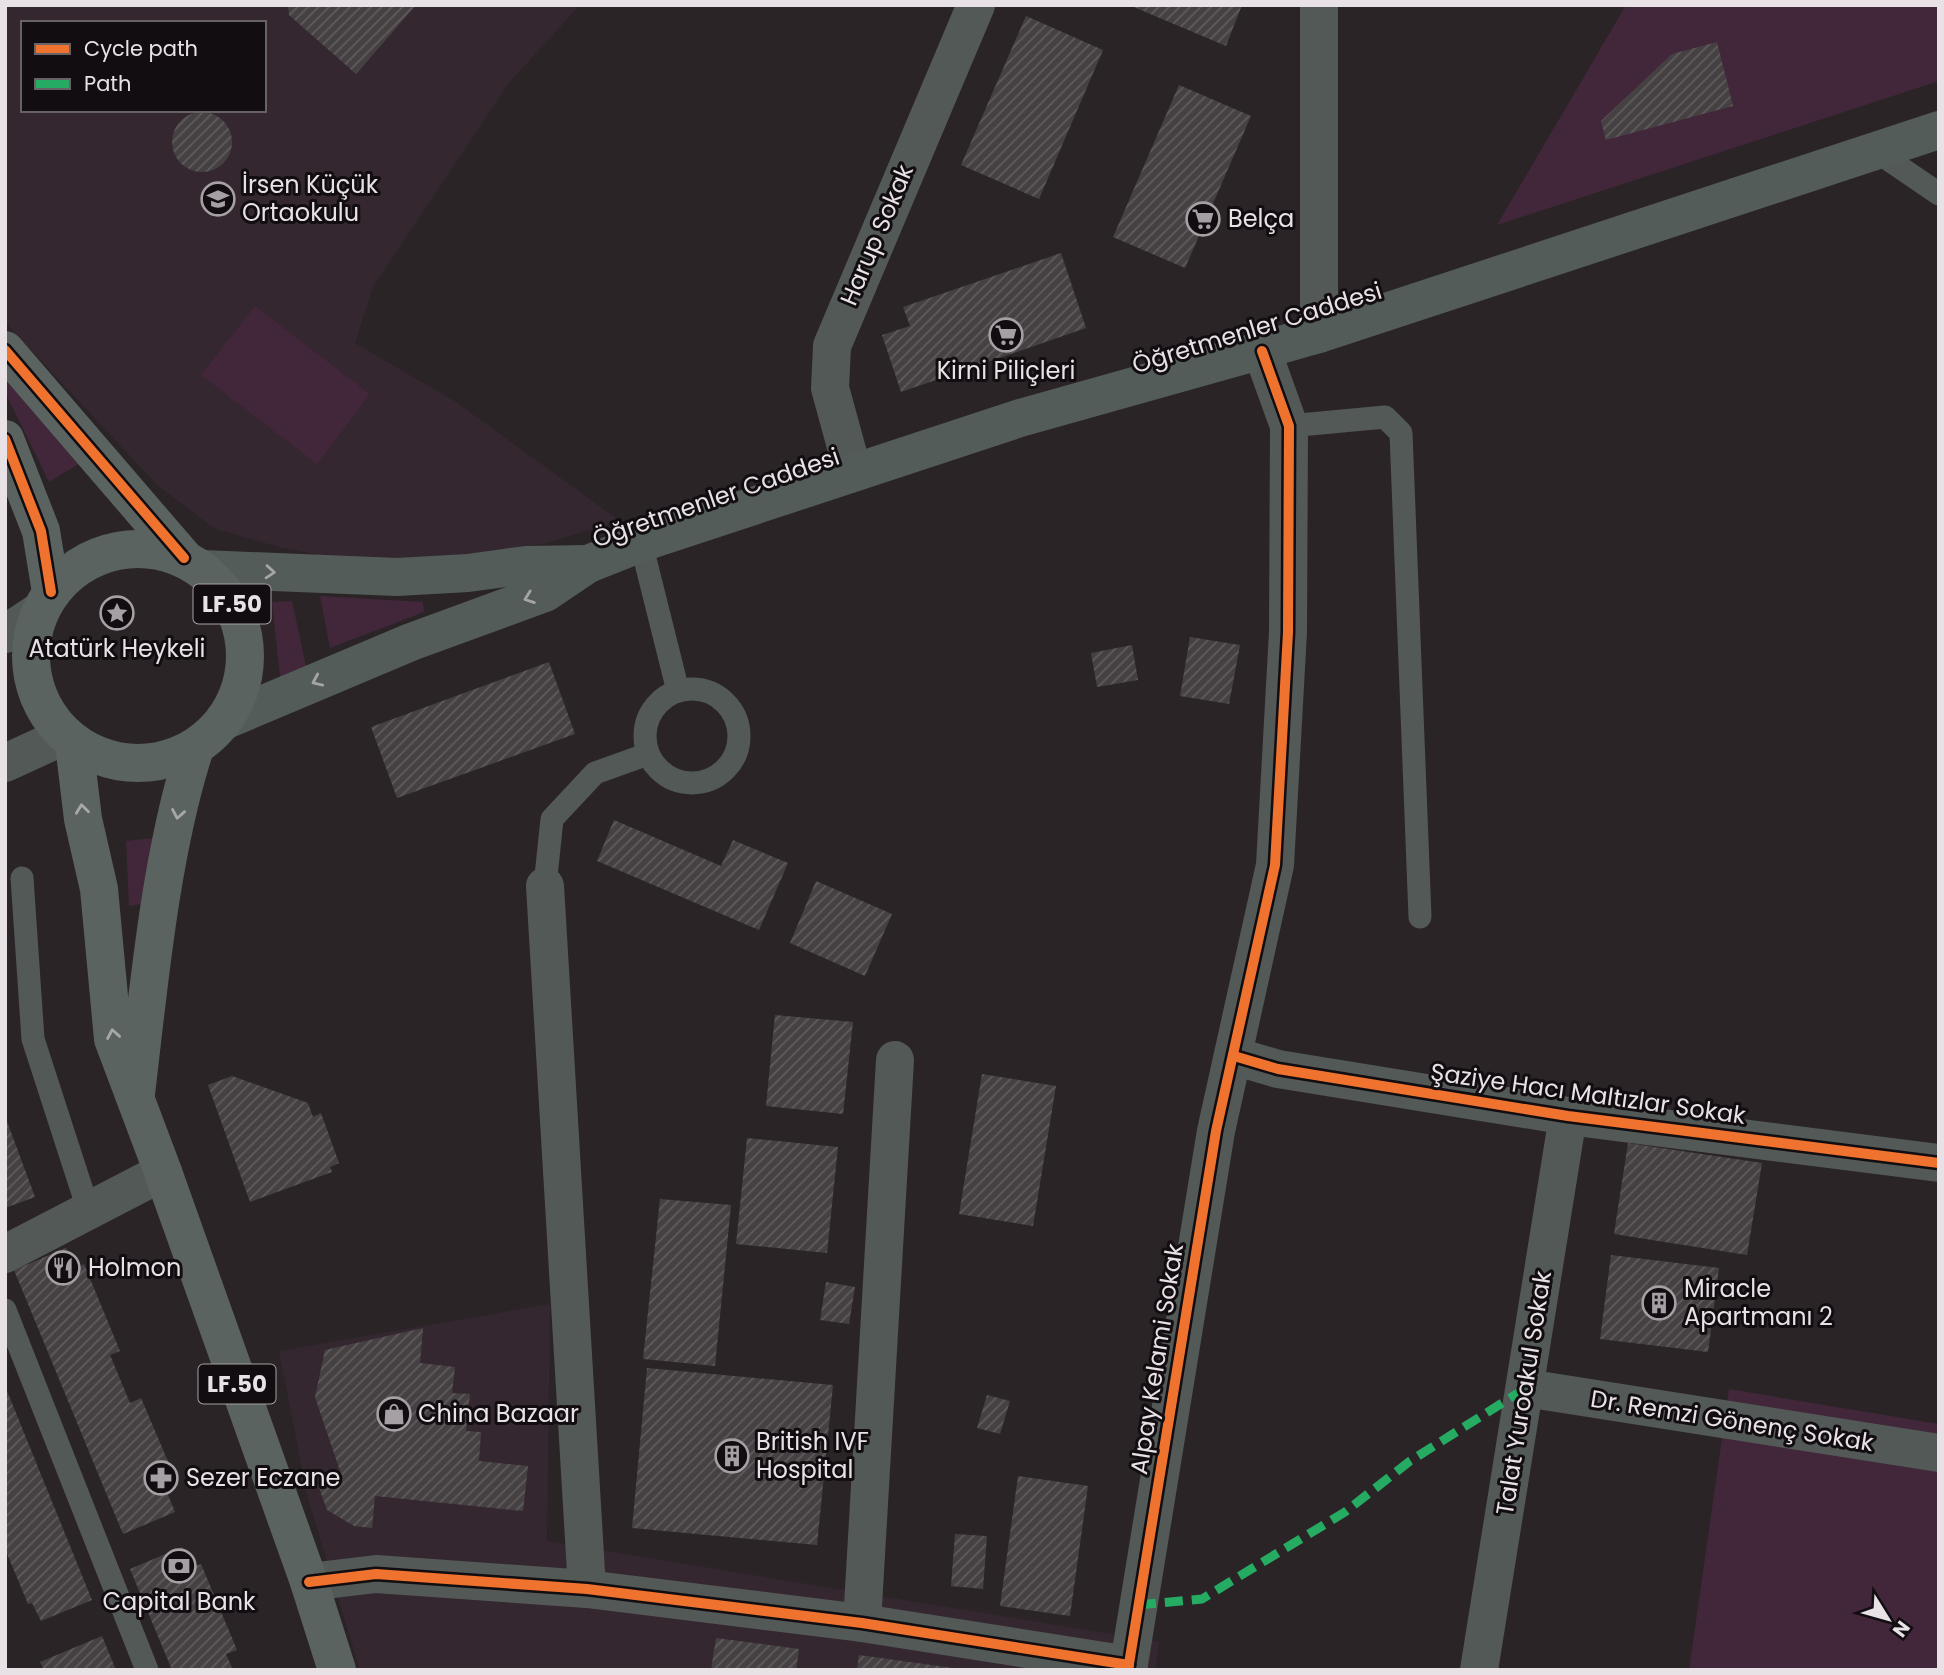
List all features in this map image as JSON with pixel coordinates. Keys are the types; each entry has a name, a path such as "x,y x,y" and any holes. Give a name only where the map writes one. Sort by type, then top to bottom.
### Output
{"main road":[{"name":"Öğretmenler Caddesi","path":"226,720 411,642 545,593 588,564 641,543 1020,418 1319,334 1939,130"},
{"name":"LF.50","path":"5,350 193,563 226,592 241,622 247,656 241,689 226,720 195,748 166,761 134,764 103,759 69,740 44,709 32,677 31,643 46,602 78,567 111,552 148,548 193,563"},
{"name":"LF.50","path":"5,439 21,472 41,531 46,602"},
{"name":"Öğretmenler Caddesi","path":"193,563 397,577 468,573 526,565 588,564"},
{"name":"LF.50","path":"69,740 99,889 113,1039 309,1583 337,1670"},
{"name":"LF.50","path":"136,1098 166,878 184,782 195,748"}],"street":[{"name":"Harup Sokak","path":"853,472 830,388 832,346 976,5"},
{"path":"1319,5 1319,334"},
{"path":"1262,351 1289,426"},
{"name":"Alpay Kelami Sokak","path":"1128,1667 1216,1131 1275,865 1288,632 1289,426"},
{"path":"5,634 46,602"},
{"path":"5,763 69,740"},
{"path":"545,886 587,1589"},
{"name":"Şaziye Hacı Maltızlar Sokak","path":"1234,1056 1278,1069 1568,1116 1939,1163"},
{"path":"862,1623 895,1060"},
{"name":"Talat Yuroakul Sokak","path":"1485,1669 1568,1116"},
{"path":"5,1254 163,1172"},
{"name":"Dr. Remzi Gönenç Sokak","path":"1526,1388 1939,1453"},
{"path":"309,1583 376,1574 587,1589 862,1623 1128,1667"}],"lane":[{"path":"1876,151 1939,194"},
{"path":"1289,426 1385,417 1401,433 1420,917"},
{"path":"641,543 678,691"},
{"path":"694,689 709,692 722,700 733,712 738,726 739,742 734,757 725,770 713,779 690,783 668,777 648,754 646,723 664,698 678,691 694,689"},
{"path":"545,886 552,819 595,773 648,754"},
{"path":"22,878 33,1039 89,1212"},
{"path":"5,1310 147,1670"}],"shaded area":[{"name":"İrsen Küçük Ortaokulu","path":"5,5 580,5 508,84 373,287 355,343 456,402 620,521 522,550 355,562 279,547 215,529 157,485 5,322"},
{"path":"1626,5 1939,6 1939,81 1497,225"},
{"path":"255,306 370,394 317,464 201,375"},
{"path":"5,376 82,462 49,482 5,392"},
{"path":"320,596 423,602 424,612 330,648"},
{"path":"292,601 306,666 280,677 272,602"},
{"path":"152,838 142,904 129,906 126,841"},
{"path":"550,1304 547,1541 1159,1642 1155,1670 360,1670 308,1499 279,1351"},
{"path":"1729,1389 1939,1424 1939,1670 1689,1670"}],"building":[{"path":"288,5 416,5 356,74 289,15"},
{"path":"1129,5 1242,5 1226,46"},
{"path":"1026,16 1103,50 1039,199 961,165"},
{"path":"1717,42 1733,106 1606,140 1601,121 1672,54"},
{"path":"1179,85 1251,116 1185,268 1113,237"},
{"path":"196,112 208,112 227,125 232,142 230,154 219,167 208,172 196,172 177,159 172,148 172,136 185,117"},
{"path":"1061,253 1086,328 901,392 882,335 910,326 903,307"},
{"path":"1190,637 1240,645 1229,704 1180,696"},
{"path":"1132,645 1138,680 1097,687 1091,653"},
{"path":"549,662 575,734 397,798 371,727"},
{"path":"614,820 721,866 733,840 788,863 759,930 597,861"},
{"path":"816,881 892,914 865,976 790,943"},
{"path":"775,1015 853,1022 843,1114 766,1106"},
{"path":"982,1074 1056,1086 1033,1226 959,1214"},
{"path":"232,1076 308,1103 313,1117 321,1113 339,1163 330,1167 332,1172 250,1202 208,1085"},
{"path":"5,1116 35,1197 5,1208"},
{"path":"747,1138 838,1147 827,1253 736,1244"},
{"path":"1628,1143 1762,1163 1747,1255 1614,1234"},
{"path":"660,1199 731,1205 715,1366 643,1359"},
{"path":"66,1248 74,1269 84,1264 120,1351 110,1355 130,1403 141,1398 178,1485 166,1490 175,1512 123,1534 14,1270"},
{"name":"Miracle Apartmanı 2","path":"1611,1255 1719,1268 1708,1352 1600,1339"},
{"path":"826,1282 855,1287 849,1324 820,1320"},
{"name":"China Bazaar","path":"423,1328 420,1363 455,1367 452,1393 470,1394 466,1431 481,1432 479,1461 528,1466 523,1511 375,1496 372,1528 354,1526 327,1510 318,1485 342,1477 315,1397 325,1350"},
{"name":"British IVF Hospital","path":"647,1368 833,1385 817,1545 632,1528"},
{"path":"5,1386 92,1600 41,1621 32,1603 28,1604 5,1549"},
{"path":"987,1395 1010,1401 1000,1434 977,1428"},
{"path":"1018,1476 1088,1486 1070,1616 1000,1606"},
{"path":"955,1534 987,1536 983,1589 951,1586"},
{"path":"182,1547 190,1568 201,1564 237,1650 226,1654 233,1670 172,1670 130,1569"},
{"path":"102,1636 116,1670 44,1670 40,1662"},
{"path":"716,1638 799,1649 796,1670 711,1670"},
{"path":"859,1655 953,1668 953,1670 857,1670"}],"marked path":[{"path":"1138,1605 1202,1599 1345,1512 1410,1461 1526,1388"}],"cycle path":[{"path":"5,350 184,558"},
{"path":"1128,1670 1216,1131 1275,865 1288,632 1289,426 1262,351"},
{"path":"5,439 41,531 51,592"},
{"path":"1234,1056 1278,1069 1568,1116 1939,1163"},
{"path":"309,1582 376,1574 587,1589 862,1623 1129,1665"}],"place":[{"name":"İrsen Küçük Ortaokulu","path":"218,199"},
{"name":"Belça","path":"1203,219"},
{"name":"Kirni Piliçleri","path":"1006,335"},
{"name":"Atatürk Heykeli","path":"117,613"},
{"name":"Holmon","path":"63,1268"},
{"name":"Miracle Apartmanı 2","path":"1659,1303"},
{"name":"China Bazaar","path":"394,1414"},
{"name":"British IVF Hospital","path":"732,1456"},
{"name":"Sezer Eczane","path":"161,1478"},
{"name":"Capital Bank","path":"179,1566"}]}
